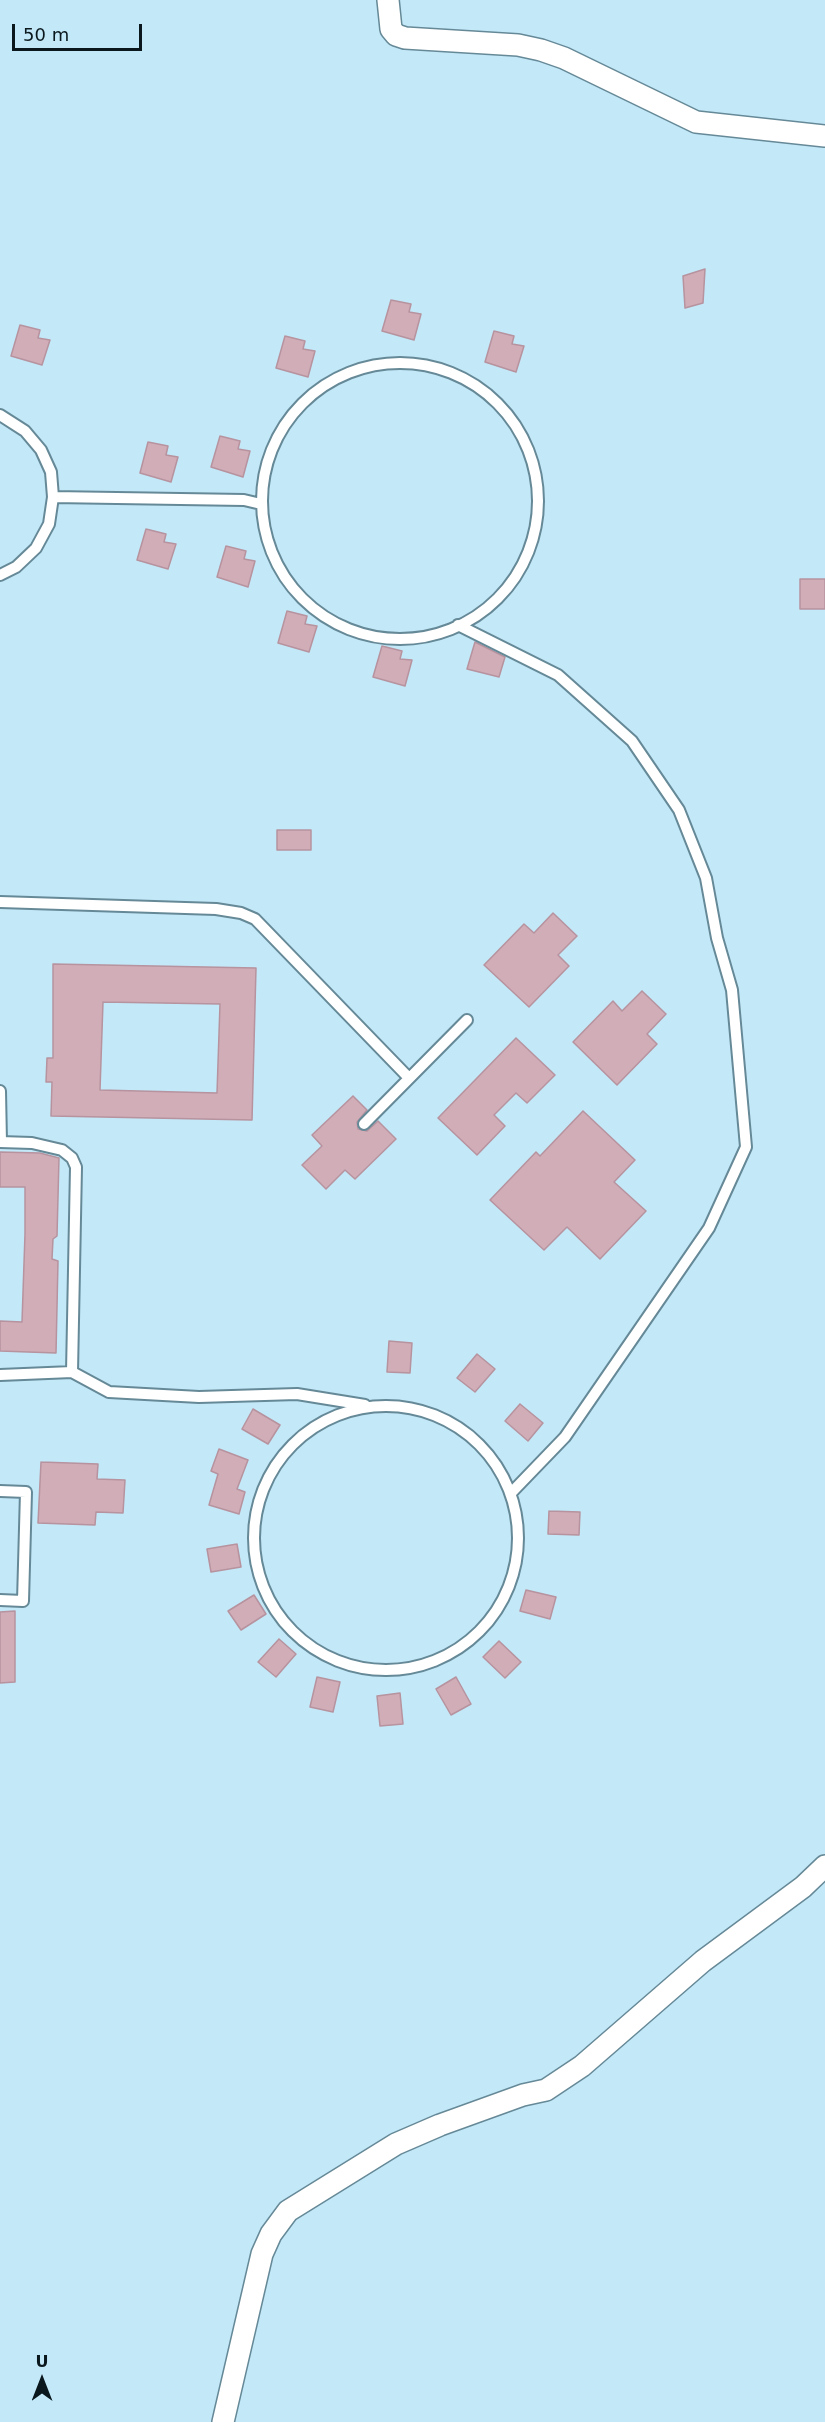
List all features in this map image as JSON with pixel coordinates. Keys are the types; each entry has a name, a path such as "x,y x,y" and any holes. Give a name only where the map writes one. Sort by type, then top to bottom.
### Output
{"street":[{"path":"388,0 391,29 396,35 405,38 518,45 541,50 564,58 696,122 825,136"},
{"path":"223,2422 262,2254 271,2234 288,2211 396,2144 440,2125 523,2095 546,2090 582,2066 703,1961 803,1887 825,1866"}],"lane":[{"path":"387,363 422,364 456,374 486,392 510,416 528,446 539,489 536,533 518,574 489,607 459,626 451,630 408,639 363,635 323,616 290,586 269,548 261,504 264,470 283,428 296,409 322,386 354,370 387,363"},
{"path":"0,415 25,431 41,450 51,472 53,497 49,524 36,548 16,567 0,575"},
{"path":"53,497 244,500 261,504"},
{"path":"459,626 558,675 632,741 679,810 706,878 717,938 732,990 746,1147 709,1228 565,1437 512,1492"},
{"path":"0,902 216,909 241,913 255,919 409,1078"},
{"path":"364,1124 467,1020"},
{"path":"0,1091 1,1142 32,1143 62,1149 72,1158 76,1167 72,1372"},
{"path":"0,1375 72,1372 109,1392 199,1397 297,1394 370,1406 415,1408 456,1424 490,1454 512,1492 520,1535 514,1577 494,1616 463,1646 424,1665 381,1670 339,1662 302,1640 273,1608 256,1568 253,1524 265,1481 291,1444 327,1418 370,1406"},
{"path":"0,1491 26,1492 23,1601 0,1600"}],"building":[{"path":"705,269 703,303 685,308 683,276"},
{"path":"391,300 411,304 409,312 421,314 414,340 382,331"},
{"path":"20,325 40,330 38,338 50,340 42,365 11,356"},
{"path":"494,331 514,336 512,344 524,346 516,372 485,362"},
{"path":"285,336 305,341 303,349 315,351 308,377 276,368"},
{"path":"220,436 240,441 238,449 250,451 243,477 211,467"},
{"path":"148,442 168,446 166,455 178,457 171,482 140,473"},
{"path":"146,529 166,534 164,542 176,544 168,569 137,560"},
{"path":"226,546 246,551 244,559 255,561 248,587 217,577"},
{"path":"800,579 825,579 825,609 800,609"},
{"path":"287,611 307,616 305,624 317,626 309,652 278,643"},
{"path":"475,642 505,657 499,677 467,669"},
{"path":"382,646 402,651 400,659 412,660 405,686 373,677"},
{"path":"277,830 311,830 311,850 277,850"},
{"path":"553,913 577,936 558,955 569,966 529,1007 484,965 524,924 534,933"},
{"path":"53,964 256,968 252,1120 51,1116 52,1082 46,1082 47,1058 53,1058","holes":["103,1002 220,1004 217,1093 100,1090"]},
{"path":"642,991 666,1014 647,1034 657,1044 617,1085 573,1042 613,1001 622,1011"},
{"path":"516,1038 555,1075 527,1103 516,1093 494,1115 505,1126 477,1155 438,1118"},
{"path":"353,1096 367,1110 357,1122 358,1129 367,1131 378,1121 396,1139 355,1179 345,1170 326,1189 302,1165 322,1146 312,1135"},
{"path":"583,1111 635,1160 614,1182 646,1211 600,1259 567,1227 544,1250 490,1200 536,1152 540,1156"},
{"path":"0,1152 40,1153 59,1158 57,1236 53,1239 52,1259 58,1261 56,1353 0,1351 0,1321 22,1322 25,1187 0,1187"},
{"path":"389,1341 412,1343 410,1373 387,1372"},
{"path":"477,1354 495,1369 475,1392 457,1378"},
{"path":"520,1404 543,1423 528,1441 505,1421"},
{"path":"253,1409 280,1425 268,1444 242,1429"},
{"path":"219,1449 248,1460 237,1489 245,1492 239,1514 209,1505 218,1474 211,1471"},
{"path":"41,1462 98,1464 97,1479 125,1480 123,1513 96,1512 95,1525 38,1523"},
{"path":"549,1511 580,1512 579,1535 548,1534"},
{"path":"237,1544 241,1567 211,1572 207,1549"},
{"path":"526,1590 556,1597 550,1619 520,1611"},
{"path":"254,1595 266,1614 241,1630 228,1611"},
{"path":"15,1611 15,1682 0,1683 0,1612"},
{"path":"279,1639 296,1654 276,1677 258,1662"},
{"path":"499,1641 521,1662 505,1678 483,1657"},
{"path":"317,1677 340,1682 333,1712 310,1707"},
{"path":"456,1677 471,1704 451,1715 436,1689"},
{"path":"400,1693 403,1724 380,1726 377,1696"}]}
